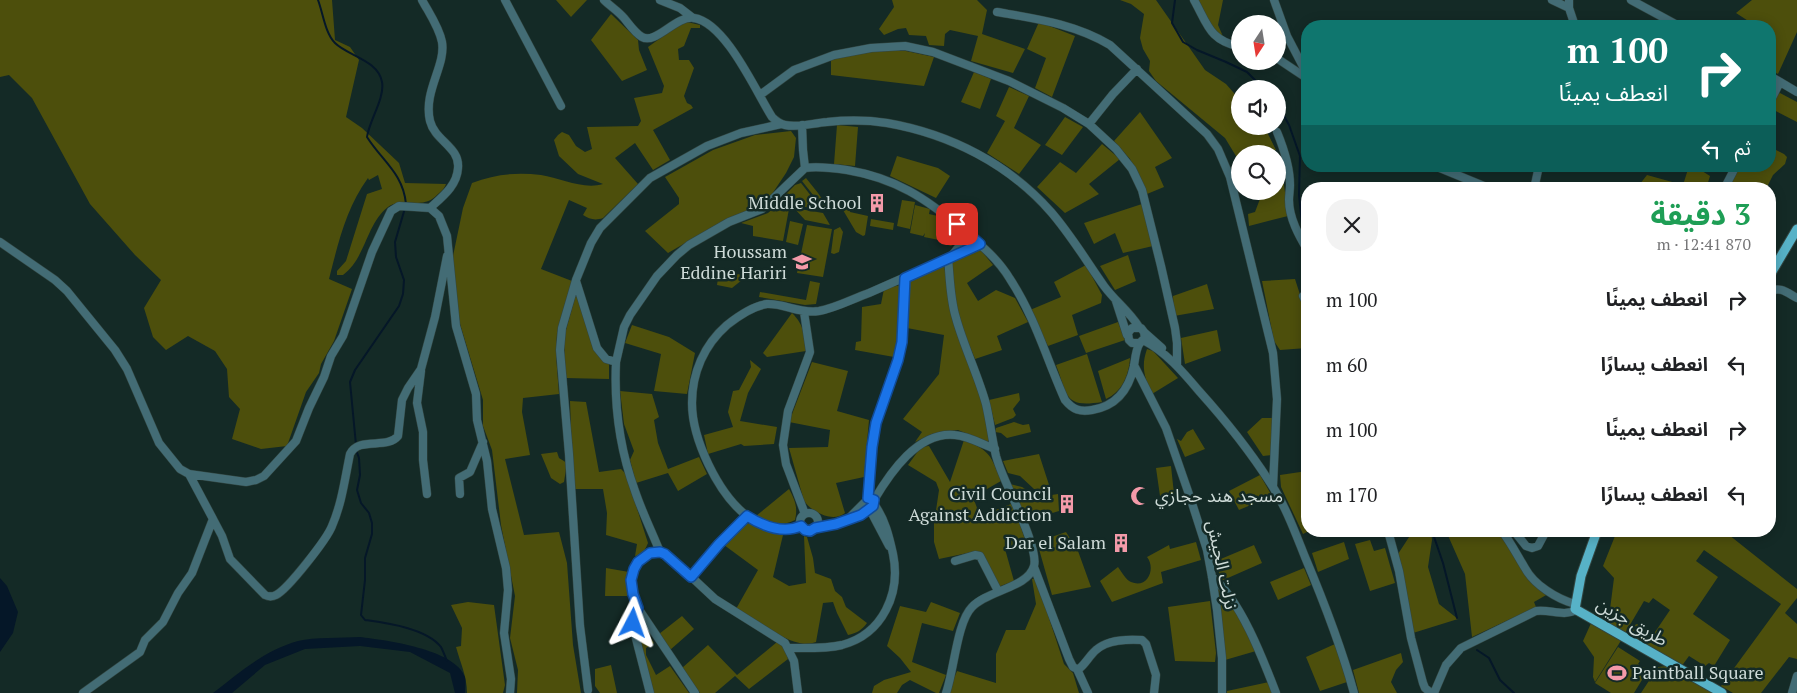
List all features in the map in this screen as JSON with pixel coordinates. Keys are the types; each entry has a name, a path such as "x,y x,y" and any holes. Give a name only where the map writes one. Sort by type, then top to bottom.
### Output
{"main road":[{"path":"1776,265 1797,229"},
{"path":"1576,607 1581,576 1595,537"},
{"name":"طريق جزين","path":"1576,607 1722,693"}],"street":[{"path":"422,0 438,30 442,46 441,56 431,88 430,122 436,134 454,152 458,162 454,183 427,208"},
{"path":"505,0 521,27 561,106"},
{"path":"604,0 640,36 645,38 654,37 680,20 693,18"},
{"path":"660,0 680,8 693,18 704,22 722,38 747,72 772,118 781,124"},
{"path":"1194,0 1210,30 1217,38 1231,44"},
{"path":"1274,0 1287,36 1301,64"},
{"path":"1552,0 1569,4 1573,20"},
{"path":"1631,0 1668,20"},
{"path":"997,12 1054,22 1096,37 1110,45 1207,134 1218,149 1230,177 1273,353 1277,398 1273,486"},
{"path":"760,95 794,70 834,55 871,48 905,46 933,52 1009,81 1063,108 1089,124 1116,149 1132,170 1142,190 1162,266 1175,328 1177,366"},
{"path":"1286,64 1301,74"},
{"path":"1089,124 1113,94 1137,70"},
{"path":"1776,80 1797,92"},
{"path":"1776,90 1780,82"},
{"path":"590,692 580,626 560,350 562,328 576,280 589,248 600,228 650,178 707,146 741,133 781,124 802,125 852,120 888,123 939,136 970,149 1007,173 1050,211 1116,301 1141,329 1156,341 1214,407 1250,451 1273,486 1294,529 1324,602 1340,643 1354,693"},
{"path":"802,125 805,168"},
{"path":"1278,135 1286,155 1290,178 1289,200 1301,241"},
{"path":"660,552 638,501 625,458 616,401 616,362 624,327 657,276 677,255 689,245 729,222 762,209 805,168 817,167 848,170 896,183 930,202 969,234 996,260 1011,280 1036,328 1065,400 1073,408 1092,410 1104,407 1115,401 1126,389 1142,342 1141,329"},
{"path":"1450,172 1474,182"},
{"path":"0,242 50,276 67,291 115,350 127,369 159,444 180,470 189,474 240,482 256,480 267,472 293,446 299,436 331,356 343,336 372,252 389,215 400,206 427,208 437,213 447,236 456,326 476,394 476,414 487,461 492,509 504,555 507,576 504,633 511,679 510,693"},
{"path":"969,234 949,257 955,316 986,405 999,464 1025,526 1034,554 1034,566 1069,658 1077,669 1088,693"},
{"path":"801,526 792,529 779,529 758,522 747,516 731,500 721,486 699,440 692,408 696,371 701,359 714,339 726,326 746,312 766,304 804,312 834,307 905,278 980,244"},
{"path":"427,494 423,460 423,432 417,403 421,369 435,317 449,249"},
{"path":"789,648 819,648 843,645 864,635 874,628 885,613 891,598 895,577 892,552 870,503 872,447 876,423 898,360 902,342 905,278"},
{"path":"576,280 597,348 606,358 616,362"},
{"path":"1776,289 1797,298"},
{"name":"نزلت الجيش","path":"1116,301 1129,338 1134,363 1168,434 1207,550 1222,658 1222,693"},
{"path":"804,312 810,352 788,411 783,445 786,464 805,514"},
{"path":"1141,329 1132,328 1129,338 1135,344 1142,342 1169,358"},
{"path":"189,474 222,536 230,559 265,595 270,597 276,595 297,574 332,528 352,449 392,441 397,438 403,396 421,369"},
{"path":"801,526 808,531 816,524 845,522 861,515 890,475 921,444 932,438 955,435 995,449"},
{"path":"460,494 458,478 470,472 483,442"},
{"path":"805,514 813,515 816,524"},
{"path":"801,526 801,518 805,514"},
{"path":"691,577 719,544 747,516"},
{"path":"83,693 140,652 145,640 165,618 178,593 194,569 212,519"},
{"path":"1390,537 1399,572 1411,638 1422,678 1425,688 1434,693 1449,663 1461,648 1531,613 1540,611 1561,614 1576,607"},
{"path":"1506,537 1526,570 1536,581 1556,596 1576,607"},
{"path":"1519,537 1526,546 1532,548 1538,546 1543,537"},
{"path":"695,693 638,608 633,594 631,580 634,569 644,556 650,553 660,552 669,556 719,602 780,639 789,648 795,668 798,693"},
{"path":"955,560 976,555 980,556 998,591"},
{"path":"946,693 967,614 982,599 1024,579 1034,566"},
{"path":"1212,577 1221,583 1230,595 1259,652 1276,693"},
{"path":"638,608 633,627 650,693"},
{"path":"1077,669 1100,647 1122,640 1142,640 1146,644 1156,675 1154,693"},
{"path":"1792,693 1797,676"},
{"path":"1419,693 1422,678"}],"shaded area":[{"path":"0,0 332,0 335,40 350,47 359,60 346,117 362,128 399,163 405,183 446,184 442,191 430,200 418,203 393,204 388,207 375,222 357,260 351,268 343,275 337,275 337,271 346,261 367,194 382,189 378,175 369,180 368,178 360,190 348,214 329,279 352,289 334,341 321,364 319,373 306,392 287,446 261,449 232,439 240,409 229,397 227,369 215,351 188,336 166,350 153,337 144,308 161,280 135,255 90,204 32,98 9,75 0,77"},
{"path":"556,0 587,0 571,17"},
{"path":"892,0 977,0 987,10 982,34 1025,49 1013,73 971,61 978,36 950,30 945,34 944,46 929,45 926,36 909,35 906,28 884,35 879,29 894,7"},
{"path":"1120,0 1156,0 1205,70 1226,84 1231,90 1231,135 1268,135 1274,145 1231,145 1231,148 1225,138 1156,81 1149,71 1150,61 1143,49 1140,38 1144,14 1131,4"},
{"path":"1197,0 1223,0 1218,25 1225,41 1214,31"},
{"path":"1752,0 1797,0 1797,32 1778,74 1776,73 1776,20 1747,20 1736,13"},
{"path":"611,14 638,40 639,50 647,70 622,81 591,40"},
{"path":"687,22 700,25 700,28 691,28 684,46 678,49 679,60 689,60 694,68 684,96 687,103 693,108 653,130 670,160 653,170 635,143 615,158 638,184 600,219 592,219 583,215 587,208 569,200 541,269 572,281 557,333 556,355 559,394 523,398 522,412 530,455 505,459 524,535 559,532 567,563 573,645 581,693 517,693 518,670 510,638 515,596 501,525 492,450 483,426 483,400 460,324 456,294 453,256 463,208 472,183 498,176 532,174 549,176 580,185 603,184 578,174 559,156 554,140 562,132 569,135 576,146 585,152 592,149 587,127 638,126 641,121 634,98 662,93 664,86 648,47 680,24"},
{"path":"1039,22 1075,36 1052,97 1035,88 1046,58 1027,49"},
{"path":"877,51 906,51 934,57 924,86 831,75 831,59"},
{"path":"974,72 991,79 980,109 961,102"},
{"path":"1009,87 1029,96 1014,128 1041,145 1019,174 987,153 1005,121 996,116"},
{"path":"1780,93 1797,102 1797,122 1776,111 1776,95"},
{"path":"1140,112 1172,158 1155,167 1164,187 1147,194 1130,159 1114,141"},
{"path":"1065,117 1083,127 1062,155 1045,145"},
{"path":"837,125 858,127 855,166 834,164"},
{"path":"791,131 796,138 794,157 772,194 757,207 718,224 668,253 645,231 679,204 679,198 665,177 713,150 755,135"},
{"path":"1102,144 1120,159 1089,184 1099,194 1065,213 1037,187 1060,162 1076,173"},
{"path":"1776,150 1787,157 1785,164 1773,175 1770,182 1729,182 1735,172 1776,172"},
{"path":"897,156 938,168 950,176 936,198 890,176"},
{"path":"1687,172 1704,172 1710,176 1708,182 1684,182"},
{"path":"1647,175 1672,182 1642,182"},
{"path":"806,178 829,209 825,210 802,181"},
{"path":"801,183 822,210 789,204 782,198 795,185"},
{"path":"841,200 852,202 850,212 868,216 865,235 863,236 856,232 840,205"},
{"path":"902,200 915,202 910,229 897,226"},
{"path":"1260,200 1286,200 1288,216 1249,226 1248,214 1255,212"},
{"path":"781,201 789,209 783,241 753,236 753,226 741,223 768,213"},
{"path":"1142,204 1153,246 1123,253 1115,233 1094,244 1084,223"},
{"path":"915,205 930,209 929,214 942,217 940,235 943,216 960,231 958,240 951,246 942,243 943,240 939,238 939,240 924,237 925,233 923,236 910,233"},
{"path":"794,208 823,213 830,225 805,220"},
{"path":"871,219 894,223 893,230 870,226"},
{"path":"790,221 803,224 798,245 786,242"},
{"path":"807,225 832,229 823,277 797,273"},
{"path":"840,227 843,232 839,252 834,254 831,253 834,230"},
{"path":"979,248 993,265 967,283 978,301 996,290 1015,298 1028,322 997,336 1002,350 975,359 955,306 952,265 954,259"},
{"path":"1128,255 1136,281 1115,290 1100,266"},
{"path":"944,265 953,318 985,412 989,440 987,442 958,430 932,434 915,442 922,432 903,419 939,374 944,335 907,328 908,280"},
{"path":"1086,265 1102,295 1101,303 1072,315 1078,335 1048,346 1030,310 1061,297 1054,282"},
{"path":"719,271 743,275 742,280 732,288 717,285"},
{"path":"1295,279 1301,298 1301,348 1280,350 1274,341 1262,281"},
{"path":"810,281 820,283 816,304 805,305 759,297 760,292 806,300"},
{"path":"1207,284 1214,309 1174,316 1173,296"},
{"path":"900,285 901,321 894,357 855,350 856,342 861,341 862,307 881,304 884,289"},
{"path":"576,294 588,332 609,363 609,379 565,378 564,337"},
{"path":"792,313 804,334 806,351 767,357 763,353"},
{"path":"1118,322 1125,340 1086,353 1079,336"},
{"path":"632,325 669,337 695,353 687,394 654,391 661,354 625,343"},
{"path":"1217,330 1221,351 1185,364 1181,338"},
{"path":"1147,349 1153,351 1178,378 1152,394 1144,372"},
{"path":"1087,354 1102,402 1080,403 1069,397 1056,365"},
{"path":"1130,358 1124,382 1112,396 1106,399 1098,371"},
{"path":"750,360 761,369 748,393 740,421 777,427 774,444 744,446 741,444 708,454 704,435 733,427 728,412 733,391 739,390 751,367"},
{"path":"812,362 848,371 837,411 869,420 864,477 836,483 845,513 835,517 817,512 804,501 789,448 828,447 830,430 789,422"},
{"path":"620,391 652,394 659,417 654,420 658,443 668,469 699,457 707,474 678,491 668,473 636,483 630,460 634,451 624,424"},
{"path":"1019,393 1020,400 1013,409 1016,415 995,425 989,400"},
{"path":"570,401 586,402 599,472 621,469 626,474 648,543 640,555 635,556 637,544 606,535 607,513 603,489 573,489"},
{"path":"1262,418 1274,418 1272,455 1263,456 1247,432"},
{"path":"1014,422 1023,425 1029,424 1031,432 1007,438 1001,433 995,432 996,428"},
{"path":"1193,429 1205,449 1185,457 1177,439 1181,441 1187,432"},
{"path":"964,440 989,455 1001,481 973,497 980,516 1011,504 1026,543 1005,549 1014,581 998,587 985,557 977,551 939,559 934,542 934,524 939,490 936,482 908,465 921,447 929,446 950,482"},
{"path":"557,452 559,458 567,463 564,482 560,484 551,478 541,454"},
{"path":"1039,454 1051,491 1034,489 1020,476 1008,473 1003,461"},
{"path":"1171,466 1174,494 1160,496 1156,468"},
{"path":"1301,472 1301,530 1281,487 1280,475"},
{"path":"1260,475 1272,496 1239,510 1229,491"},
{"path":"1010,484 1022,487 1039,497 1058,494 1059,511 1026,521"},
{"path":"789,489 795,504 795,520 784,524 775,524 756,516"},
{"path":"747,523 782,533 773,577 789,586 806,583 804,536 807,537 815,573 831,579 835,591 842,597 846,607 867,623 859,631 848,635 833,602 823,603 816,642 804,644 779,635 736,609 758,570 724,545 740,526"},
{"path":"1066,532 1078,551 1091,587 1052,595 1037,542"},
{"path":"1409,537 1432,537 1428,567 1439,604 1458,619 1413,633 1398,554"},
{"path":"1449,537 1502,537 1527,577 1548,594 1534,602 1536,607 1472,637 1465,574"},
{"path":"1615,537 1732,537 1797,589 1797,598 1785,613 1797,624 1797,659 1789,657 1761,693 1733,693 1721,686 1781,604 1704,550 1696,561 1718,577 1693,614 1730,640 1714,666 1709,663 1705,666 1689,656 1681,667 1632,639 1633,626 1637,624 1653,635 1670,610 1653,598 1649,603 1644,601 1624,635 1608,625 1614,578 1603,566"},
{"path":"1370,540 1374,551 1385,548 1395,583 1370,591 1355,544"},
{"path":"1196,542 1201,560 1161,572 1163,583 1112,602 1100,581 1118,567 1129,581 1142,583 1149,576 1151,567 1147,557 1169,545 1170,549"},
{"path":"1344,542 1349,559 1318,572 1312,553"},
{"path":"1254,545 1262,563 1221,581 1216,561"},
{"path":"606,568 629,572 627,596 605,596"},
{"path":"1304,568 1311,585 1278,600 1270,582"},
{"path":"1036,578 1064,664 1073,673 1079,693 948,693 957,671 996,683 996,654 1006,630 1025,630 1036,604 1032,579"},
{"path":"1218,588 1233,608 1256,651 1225,660"},
{"path":"1210,601 1216,653 1215,662 1175,661 1168,607"},
{"path":"468,602 494,605 505,685 503,693 467,693 465,675 456,647 461,646 462,628 451,605"},
{"path":"931,602 960,613 953,631 922,623 912,662 946,675 939,693 910,680 902,685 897,693 872,693 874,686 884,680 911,672 887,646 900,606 926,612"},
{"path":"682,616 694,629 670,650 659,634"},
{"path":"636,620 639,620 654,643 646,648 646,655 656,675 670,666 689,693 652,693 642,658"},
{"path":"1592,621 1622,639 1595,682 1593,677 1594,657 1583,641"},
{"path":"777,642 784,647 788,659 749,689 735,676 715,693 700,693 682,668 708,645 737,675"},
{"path":"1335,644 1347,682 1320,691 1306,657"},
{"name":"Paintball Square","path":"1618,647 1640,661 1638,664 1648,670 1634,693 1611,693 1595,683"},
{"path":"1401,653 1403,662 1396,670 1391,682 1397,693 1359,693 1353,670"},
{"path":"611,665 617,693 600,693 595,686 595,669"},
{"path":"1667,666 1715,693 1641,693 1658,667"},
{"path":"1269,682 1273,693 1227,693 1227,691"}],"water":[{"path":"0,578 7,586 18,612 13,633 0,652"},
{"path":"360,637 418,648 448,659 459,667 465,677 465,693 455,693 450,673 410,652 360,646 305,649 265,665 232,693 213,693 253,662 286,645 312,639"}],"waterway":[{"path":"318,0 327,28 335,43 369,63 379,75 382,82 381,95 367,137 401,184 406,204"},
{"path":"1175,0 1172,23 1183,42 1247,72 1255,80"},
{"path":"1286,120 1300,156 1299,195 1301,214"},
{"path":"356,445 350,382 355,370 399,306 403,294 404,280 396,257 395,242 405,208"},
{"path":"356,450 359,458 360,475 357,490 361,503 369,513 372,523 372,534 365,558 365,580 361,615 365,620 405,627 426,635 441,647 447,661"},
{"path":"1434,537 1443,563 1457,618"},
{"path":"1477,650 1489,658 1500,680 1514,693"}],"place":[{"name":"Middle School","path":"877,203"},
{"name":"Houssam Eddine Hariri","path":"802,262"},
{"name":"مسجد هند حجازي","path":"1140,496"},
{"name":"Civil Council Against Addiction","path":"1067,504"},
{"name":"Dar el Salam","path":"1121,543"},
{"name":"Paintball Square","path":"1617,673"}],"route":[{"path":"633,623 638,608 633,594 632,575 638,562 650,553 660,552 669,556 691,577 719,544 747,516 779,529 801,526 805,530 810,531 815,528 845,522 861,515 873,506 874,500 868,498 872,447 879,411 901,351 904,330 905,278 980,244 957,224"}]}
